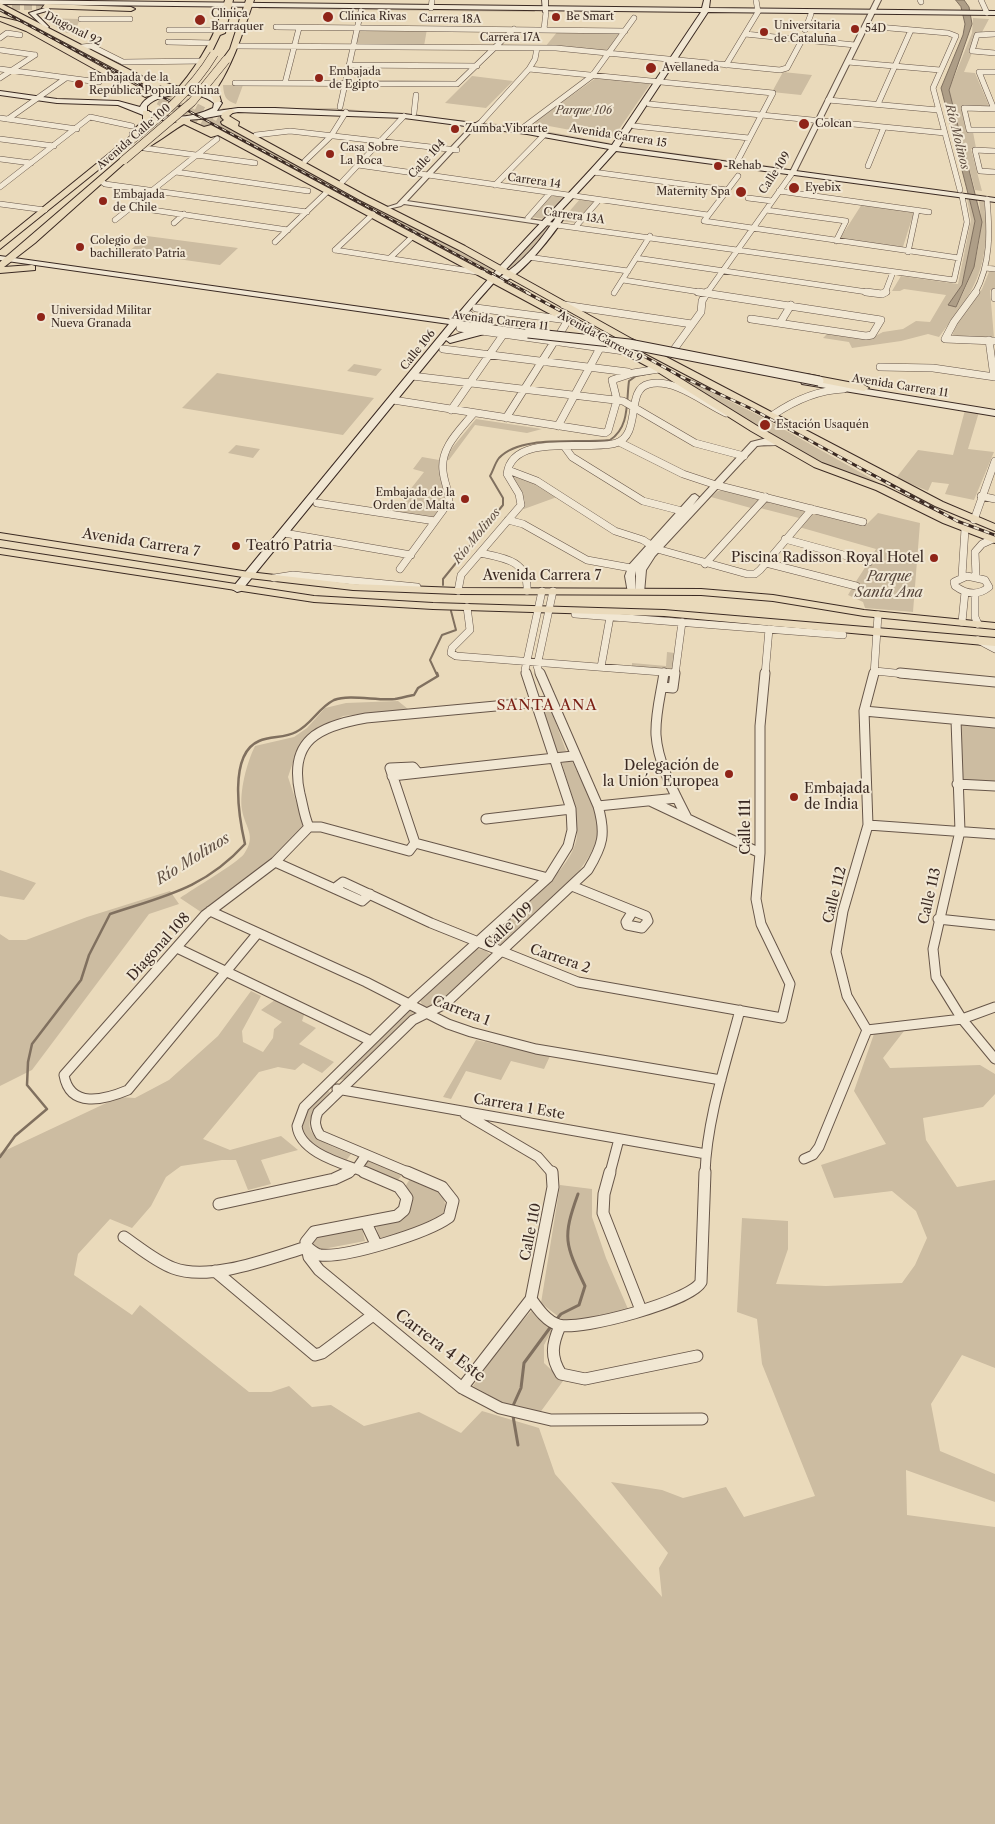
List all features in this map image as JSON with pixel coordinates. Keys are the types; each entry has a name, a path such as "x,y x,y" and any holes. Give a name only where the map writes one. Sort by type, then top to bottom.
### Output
{"main road":[{"name":"Calle 106","path":"618,146 706,12 707,0"},
{"path":"0,3 228,5 361,11 546,10"},
{"name":"Diagonal 92","path":"0,3 164,89"},
{"path":"29,4 20,7 24,9 113,5 131,9"},
{"path":"46,28 32,14 42,8 131,9 228,5"},
{"name":"Avenida Calle 100","path":"0,246 185,94 203,72 214,54 228,5"},
{"path":"248,6 995,14"},
{"name":"Avenida Calle 100","path":"2,263 20,252 195,99 212,81 234,47 248,6"},
{"path":"758,12 810,14 872,13"},
{"name":"Diagonal 92","path":"0,14 117,79 147,99"},
{"path":"974,14 995,14"},
{"path":"0,19 31,31"},
{"path":"182,92 203,62 221,28"},
{"path":"206,115 216,109 218,102 213,88 226,68 234,47"},
{"path":"102,56 124,63 164,89 182,92"},
{"path":"78,58 113,81 147,99"},
{"path":"164,89 188,82"},
{"name":"Calle 106","path":"287,534 317,502 503,268 546,222 574,197 618,146 649,104 660,83"},
{"path":"75,184 145,124 148,119 142,106 147,99 182,92"},
{"name":"Avenida Carrera 15","path":"182,92 208,96 218,102 236,107 414,113 618,146 964,193 987,198 995,195"},
{"path":"0,93 37,98 118,104 160,118 180,120 195,118"},
{"name":"Avenida Carrera 15","path":"195,118 230,111 343,110 479,124 524,126 618,146 738,160 794,170"},
{"path":"230,111 224,115 226,118 342,182 386,209"},
{"path":"144,148 180,120"},
{"name":"Avenida Carrera 9","path":"180,120 204,127 343,198 568,320 603,344 627,346 773,415 896,482 974,520 994,536"},
{"path":"225,122 399,215"},
{"path":"165,131 184,127 204,127"},
{"name":"Calle 106","path":"416,376 443,349 460,323 495,280 509,276 528,257 556,224 574,197"},
{"name":"Avenida Carrera 9","path":"399,215 478,257 503,268 509,276 564,305 660,370 755,429 824,467 890,492 965,529 994,536"},
{"path":"20,252 24,259 37,266"},
{"path":"2,263 37,266"},
{"name":"Avenida Carrera 11","path":"2,263 37,266 437,323"},
{"path":"437,323 460,323"},
{"path":"437,323 460,323"},
{"path":"460,323 465,334 482,330"},
{"name":"Avenida Carrera 11","path":"460,323 482,330 629,344 819,381 995,408"},
{"name":"Avenida Carrera 11","path":"460,323 640,349 848,390 995,412"},
{"path":"627,346 700,357 864,388"},
{"name":"Calle 106","path":"242,590 396,401"},
{"name":"Avenida Carrera 7","path":"0,536 253,576 353,587 437,591 701,592 773,598 878,622 995,642"},
{"name":"Avenida Carrera 7","path":"0,551 242,590 353,602 878,622 962,622 995,626"}],"street":[{"path":"431,8 432,0"},
{"path":"544,30 545,0"},
{"path":"726,65 758,12 756,0"},
{"name":"Calle 109","path":"675,348 701,312 702,301 707,292 740,250 794,170 878,0"},
{"path":"981,0 987,13"},
{"path":"106,19 113,5"},
{"path":"305,161 332,136 343,110 345,83 361,11"},
{"path":"804,30 810,14"},
{"path":"524,126 592,76 634,18"},
{"path":"81,19 130,19"},
{"path":"866,26 955,35 956,38 933,88 945,134 964,193 967,222 959,258"},
{"name":"Carrera 18A","path":"276,27 625,31"},
{"path":"169,30 221,28"},
{"path":"285,83 299,28"},
{"path":"235,83 457,84 514,29"},
{"path":"878,104 911,30"},
{"path":"0,38 7,34 20,35"},
{"path":"745,34 855,45"},
{"path":"995,34 980,34 977,36 972,50 973,52 995,53"},
{"name":"Carrera 17A","path":"234,47 537,48 785,70 802,40"},
{"path":"168,42 212,43"},
{"path":"82,47 90,46 124,63 203,62"},
{"name":"Calle 104","path":"386,209 396,207 406,201 431,176 529,70 535,60 537,48"},
{"path":"0,50 35,55 0,78"},
{"path":"848,62 940,70"},
{"path":"349,65 477,66"},
{"path":"0,69 99,82"},
{"path":"529,70 773,93 738,160"},
{"path":"995,72 979,72 994,109 964,108 969,130 995,130"},
{"path":"8,119 66,78"},
{"path":"986,90 994,90"},
{"path":"414,113 416,95"},
{"path":"828,100 938,110"},
{"path":"649,104 945,134"},
{"path":"342,182 404,116"},
{"path":"0,187 90,117 112,120 112,124 132,126"},
{"path":"0,118 77,128"},
{"path":"634,126 749,138"},
{"path":"868,166 884,127"},
{"path":"256,134 280,131 454,150"},
{"path":"495,185 544,135"},
{"path":"0,138 54,146"},
{"path":"115,220 217,139"},
{"path":"144,148 254,163"},
{"path":"995,151 975,150 980,171 995,172"},
{"path":"0,159 31,163"},
{"name":"Carrera 14","path":"358,165 599,200 706,218 753,230 959,258"},
{"path":"176,172 308,191"},
{"path":"595,173 727,190"},
{"path":"706,218 738,176"},
{"path":"0,181 7,182"},
{"path":"102,182 307,212"},
{"path":"275,242 328,191"},
{"path":"779,191 930,212"},
{"path":"528,218 550,193"},
{"path":"321,198 343,198"},
{"path":"748,198 772,201"},
{"path":"880,366 896,369 933,368 995,377 992,340 945,339 949,328 977,291 992,246 992,224 987,198"},
{"path":"577,225 599,200"},
{"name":"Calle 104","path":"399,215 406,201"},
{"name":"Carrera 13A","path":"406,201 546,222"},
{"path":"0,204 45,210"},
{"path":"132,207 288,230"},
{"path":"766,210 846,221 836,241"},
{"path":"908,252 917,210"},
{"name":"Carrera 13A","path":"476,212 951,280 956,279 959,258"},
{"path":"174,223 184,214"},
{"path":"373,214 335,250 483,273"},
{"path":"233,231 242,223"},
{"name":"Carrera 13A","path":"556,224 577,225 649,237"},
{"path":"390,258 413,236"},
{"path":"614,294 649,237"},
{"path":"528,257 628,272"},
{"path":"636,258 883,294 893,272"},
{"path":"985,268 995,269"},
{"path":"622,280 880,319 870,336 752,319"},
{"path":"564,305 692,324"},
{"path":"780,323 791,305"},
{"path":"460,323 568,320"},
{"path":"559,335 568,320"},
{"path":"460,323 473,321 482,325 559,335 603,344"},
{"path":"482,330 554,342 603,344"},
{"path":"451,410 503,335"},
{"path":"506,418 554,342"},
{"path":"558,426 603,344"},
{"path":"443,349 634,373"},
{"path":"396,401 605,433 608,431 620,401 612,380 634,373 660,370"},
{"path":"416,376 620,401 696,443 739,455 758,442 780,443"},
{"path":"800,381 812,387 808,394"},
{"path":"458,591 460,578 522,500 510,482 508,470 512,462 526,452 549,446 607,445 619,442 628,434 633,420 632,406 642,387 647,384 659,384 678,390 739,419"},
{"path":"773,415 808,394 829,389 848,390"},
{"path":"400,569 449,502 450,495 441,460 447,448 473,414"},
{"path":"633,420 650,417"},
{"path":"632,568 655,546 739,455 754,435 755,429"},
{"path":"619,442 672,470 713,484 863,522"},
{"path":"564,446 572,457 643,501 682,511"},
{"path":"974,520 995,461"},
{"path":"508,470 535,480 614,530 705,564 755,574 766,564 812,509"},
{"path":"636,591 641,570 655,546 682,511 713,484"},
{"path":"981,496 995,499"},
{"path":"705,564 766,497"},
{"path":"317,502 435,521"},
{"path":"508,520 522,524 587,560 632,568"},
{"path":"962,576 965,529"},
{"path":"287,534 411,555"},
{"path":"976,576 975,552 982,544 994,536"},
{"path":"785,539 869,562"},
{"path":"480,552 503,557 524,571 527,575 527,591"},
{"path":"766,564 856,586"},
{"path":"632,568 636,591"},
{"path":"962,576 976,576 985,580 989,587 984,592 975,594 965,592 954,584 962,576"},
{"name":"Calle 109","path":"376,1244 432,1229 442,1224 449,1217 453,1201 442,1187 320,1135 315,1128 314,1120 318,1112 413,1020 441,1008 572,886 588,870 598,853 603,838 598,806 573,756 538,669 547,591"},
{"path":"962,622 965,592"},
{"path":"975,594 975,617 978,624"},
{"path":"467,607 470,630 452,648 451,653 456,656 675,673"},
{"name":"Calle 109","path":"399,1187 313,1150 302,1141 296,1130 296,1119 304,1107 408,1004 548,878 564,859 570,847 574,832 571,809 525,670 525,662 544,609"},
{"path":"575,614 842,635"},
{"path":"601,667 610,617"},
{"path":"662,687 673,688 682,622"},
{"name":"Calle 112","path":"868,1030 847,996 836,952 843,911 868,825 864,711 875,671 878,622"},
{"name":"Calle 111","path":"769,629 760,726 760,853 756,899 761,924 790,984 782,1018"},
{"path":"978,640 995,649"},
{"path":"875,671 995,682"},
{"path":"664,672 657,721 657,744 677,798 687,818"},
{"path":"415,843 408,851 321,827 309,827 297,779 298,756 315,737 343,723 356,719 550,701"},
{"path":"864,711 995,723"},
{"name":"Calle 113","path":"956,720 960,831 938,919 933,949 936,977 962,1019 995,1059"},
{"path":"415,843 391,772 413,767 418,773 573,756"},
{"path":"958,784 995,786"},
{"path":"598,806 677,798"},
{"path":"650,801 760,853"},
{"path":"486,819 571,809"},
{"path":"868,825 995,834"},
{"name":"Diagonal 108","path":"227,972 128,1090 111,1096 80,1098 68,1093 64,1086 64,1075 210,911 275,862 309,827"},
{"path":"415,843 548,878"},
{"name":"Carrera 2","path":"275,862 335,888 343,882 477,942 578,982 782,1018"},
{"path":"572,886 633,911"},
{"name":"Carrera 1","path":"210,911 366,982 428,1014 471,1032 536,1049 721,1080"},
{"path":"938,919 995,925"},
{"path":"227,972 257,934"},
{"path":"177,948 371,1041"},
{"path":"804,1160 813,1155 819,1147 868,1030 962,1019 995,1007"},
{"path":"531,1299 545,1317 560,1326 574,1328 642,1310 698,1288 701,1282 706,1154 721,1080 740,1010"},
{"name":"Carrera 1 Este","path":"328,1083 340,1090 706,1154"},
{"name":"Calle 110","path":"458,1110 538,1157 552,1172 553,1187 531,1299 462,1388"},
{"path":"619,1139 604,1194 604,1213 642,1310"},
{"path":"219,1204 334,1179 357,1168 366,1155"},
{"path":"366,1223 376,1244 321,1255 314,1253 307,1247 306,1242 314,1232 397,1216 406,1209 408,1197 399,1187 410,1174"},
{"path":"124,1237 168,1266 193,1272 215,1270 307,1247"},
{"name":"Carrera 4 Este","path":"307,1247 309,1257 319,1270 462,1388 500,1408 551,1420 702,1419"},
{"path":"215,1270 311,1352 319,1354 373,1315"},
{"path":"560,1326 551,1344 551,1354 561,1374 572,1378 585,1379 698,1356"}],"green space":[{"path":"0,7 469,254 494,270 488,274 0,12"},
{"path":"258,9 534,9 535,12"},
{"path":"42,18 80,19 75,31 67,33"},
{"path":"973,18 989,19 981,34 976,35 972,53 964,72 975,73 990,108 962,109 966,131 973,132 976,148 971,149 982,191 975,190 949,90 972,33"},
{"path":"359,28 427,29 424,46 356,45"},
{"path":"558,31 621,31 609,52 545,47"},
{"path":"783,72 812,75 801,95 772,92"},
{"path":"472,76 513,81 486,108 445,103"},
{"name":"Parque 106","path":"596,78 651,83 613,138 533,123"},
{"path":"223,85 243,85 236,104 229,101 226,97"},
{"path":"223,108 336,108 471,121 469,123 375,114 313,111 219,111"},
{"path":"491,123 610,143 607,145 501,127"},
{"path":"630,147 786,168 787,169 628,149"},
{"path":"551,195 566,198 545,219 531,217"},
{"path":"580,199 596,202 576,223 561,221"},
{"path":"967,199 970,199 975,221 962,286 948,305 956,307 973,269 979,242 979,201 984,202 986,224 983,257 972,289 961,308 939,337 928,334 901,341 852,348 849,342 823,338 828,333 873,337 883,332 903,329 916,321 930,322 946,295 904,289 892,291 901,276 958,284 971,220"},
{"path":"862,204 914,212 902,250 839,240"},
{"path":"544,225 552,226 515,269 506,267"},
{"path":"147,236 238,248 220,265 128,252"},
{"path":"995,271 995,290 990,290 994,338 952,336 956,325 982,289 989,272"},
{"path":"354,364 382,369 376,376 347,371"},
{"path":"217,373 374,398 343,435 182,408"},
{"path":"672,373 760,416 890,489 826,466 727,409"},
{"path":"965,410 979,412 968,449 994,452 974,500 945,494 949,484 932,482 928,491 896,478 918,450 953,455"},
{"path":"476,419 542,429 527,433 475,425 449,460 443,459"},
{"path":"236,445 260,449 253,458 228,453"},
{"path":"422,457 439,460 446,499 432,519 398,514 408,502 402,500 424,472 413,469"},
{"path":"509,473 528,479 557,497 524,509 521,508 525,501"},
{"path":"727,490 759,498 751,508 711,497 718,491"},
{"path":"766,500 806,510 799,518 760,508"},
{"name":"Parque Santa Ana","path":"814,511 866,525 878,513 920,523 913,612 865,608 863,602 848,595 852,588 860,586 855,583 866,566 875,564 876,562 871,558 876,549 799,527"},
{"path":"667,652 675,653 673,669 632,667 632,663 666,666"},
{"path":"398,701 408,709 343,716 315,733 295,756 288,777 305,828 269,862 201,912 180,898 240,858 248,847 250,836 241,803 249,760 255,746 294,737 307,728 325,708 346,703"},
{"path":"549,704 566,751 557,753 540,705"},
{"path":"961,724 995,727 995,785 963,782"},
{"path":"572,761 597,818 596,841 577,874 562,891 502,946 494,945 485,938 554,877 574,848 577,834 576,816 562,763"},
{"path":"0,870 36,883 24,900 0,896"},
{"path":"170,891 179,904 149,914 32,1070 0,1086 0,934 9,940 26,940 87,917"},
{"path":"476,949 485,950 492,956 436,1007 422,1005 420,1000"},
{"path":"251,991 261,996 242,1031 243,1042 263,1052 273,1038 274,1029 282,1022 261,1010 279,997 305,1012 302,1021 316,1028 299,1044 334,1062 322,1073 303,1063 295,1070 278,1067 259,1072 203,1139 230,1150 281,1136 298,1150 261,1160 271,1184 248,1190 236,1160 222,1160 181,1166 166,1177 151,1206 132,1228 110,1219 78,1254 74,1275 132,1315 140,1305 249,1392 271,1392 289,1386 312,1407 331,1405 364,1426 419,1412 461,1433 482,1411 539,1428 555,1474 662,1597 659,1568 668,1553 611,1482 662,1490 683,1498 726,1487 744,1517 815,1496 762,1364 757,1319 737,1312 742,1218 788,1221 788,1249 776,1284 826,1286 902,1283 915,1265 927,1238 916,1211 892,1191 834,1198 821,1165 886,1144 854,1091 874,1034 904,1031 883,1058 890,1068 980,1065 995,1074 995,1094 983,1107 923,1118 926,1140 957,1187 995,1180 995,1368 962,1355 931,1404 940,1451 995,1474 995,1502 906,1470 907,1515 995,1527 995,1824 0,1824 0,1153 119,1097 135,1098 169,1080 218,1036"},
{"path":"408,1009 414,1012 345,1079 335,1081"},
{"path":"476,1040 550,1056 544,1069 511,1061 501,1080 466,1071 451,1099 443,1097"},
{"path":"326,1090 330,1092 312,1115 311,1131 325,1143 351,1154 346,1161 313,1145 301,1127 308,1106"},
{"path":"368,1160 403,1174 397,1181 362,1167"},
{"path":"411,1177 439,1191 445,1203 443,1213 437,1219 419,1229 380,1238 375,1224 409,1210 411,1198 405,1187"},
{"path":"560,1185 592,1189 592,1217 606,1258 628,1309 586,1322 564,1321 541,1303"},
{"path":"362,1228 365,1241 323,1249 315,1248 312,1244 314,1239 319,1236"},
{"path":"534,1308 552,1330 544,1345 544,1363 563,1381 539,1414 503,1403 473,1386 507,1338"}],"water":[{"path":"956,0 964,0 969,7 972,24 949,90 982,222 974,267 956,307 948,305 962,285 975,221 941,88 963,35 965,24 961,7"}],"waterway":[{"name":"Río Molinos","path":"443,585 443,579 503,505 503,498 490,476 499,458 521,446 536,443 610,440 616,435 624,421 629,381 636,376 652,373"},
{"name":"Río Molinos","path":"437,675 430,660 442,635 456,630 451,611"},
{"name":"Río Molinos","path":"0,1157 15,1136 47,1109 27,1085 28,1062 32,1044 81,980 89,955 110,914 166,896 199,881 230,859 245,844 240,819 238,788 239,772 249,748 259,741 287,735 302,729 328,703 334,700 340,698 395,699 414,695 418,688 438,676 437,673"},
{"path":"555,1321 561,1314 579,1305 585,1286 573,1260 568,1241 570,1221 578,1194"},
{"path":"512,1408 521,1388 524,1363 552,1325"},
{"path":"513,1416 518,1445"}],"tunnel":[{"path":"0,6 45,6"},
{"path":"164,91 225,122"},
{"path":"148,95 208,127"}],"railway":[{"path":"0,10 529,293"},
{"path":"526,292 682,377 752,409 957,521 995,535"}],"place":[{"name":"Clínica Rivas","path":"328,17"},
{"name":"Be Smart","path":"556,17"},
{"name":"Clinica Barraquer","path":"200,20"},
{"name":"54D","path":"855,29"},
{"name":"Universitaria de Cataluña","path":"764,32"},
{"name":"Avellaneda","path":"651,68"},
{"name":"Embajada de Egipto","path":"319,78"},
{"name":"Embajada de la República Popular China","path":"79,84"},
{"name":"Colcan","path":"804,124"},
{"name":"Zumba Vibrarte","path":"455,129"},
{"name":"Casa Sobre La Roca","path":"330,154"},
{"name":"Rehab","path":"718,166"},
{"name":"Eyebix","path":"794,188"},
{"name":"Maternity Spa","path":"741,192"},
{"name":"Embajada de Chile","path":"103,201"},
{"name":"Colegio de bachillerato Patria","path":"80,247"},
{"name":"Universidad Militar Nueva Granada","path":"41,317"},
{"name":"Estación Usaquén","path":"765,425"},
{"name":"Embajada de la Orden de Malta","path":"465,499"},
{"name":"Teatro Patria","path":"236,546"},
{"name":"Piscina Radisson Royal Hotel","path":"934,558"},
{"name":"Delegación de la Unión Europea","path":"729,774"},
{"name":"Embajada de India","path":"794,797"}],"district":[{"name":"SANTA ANA","path":"547,706"}]}
